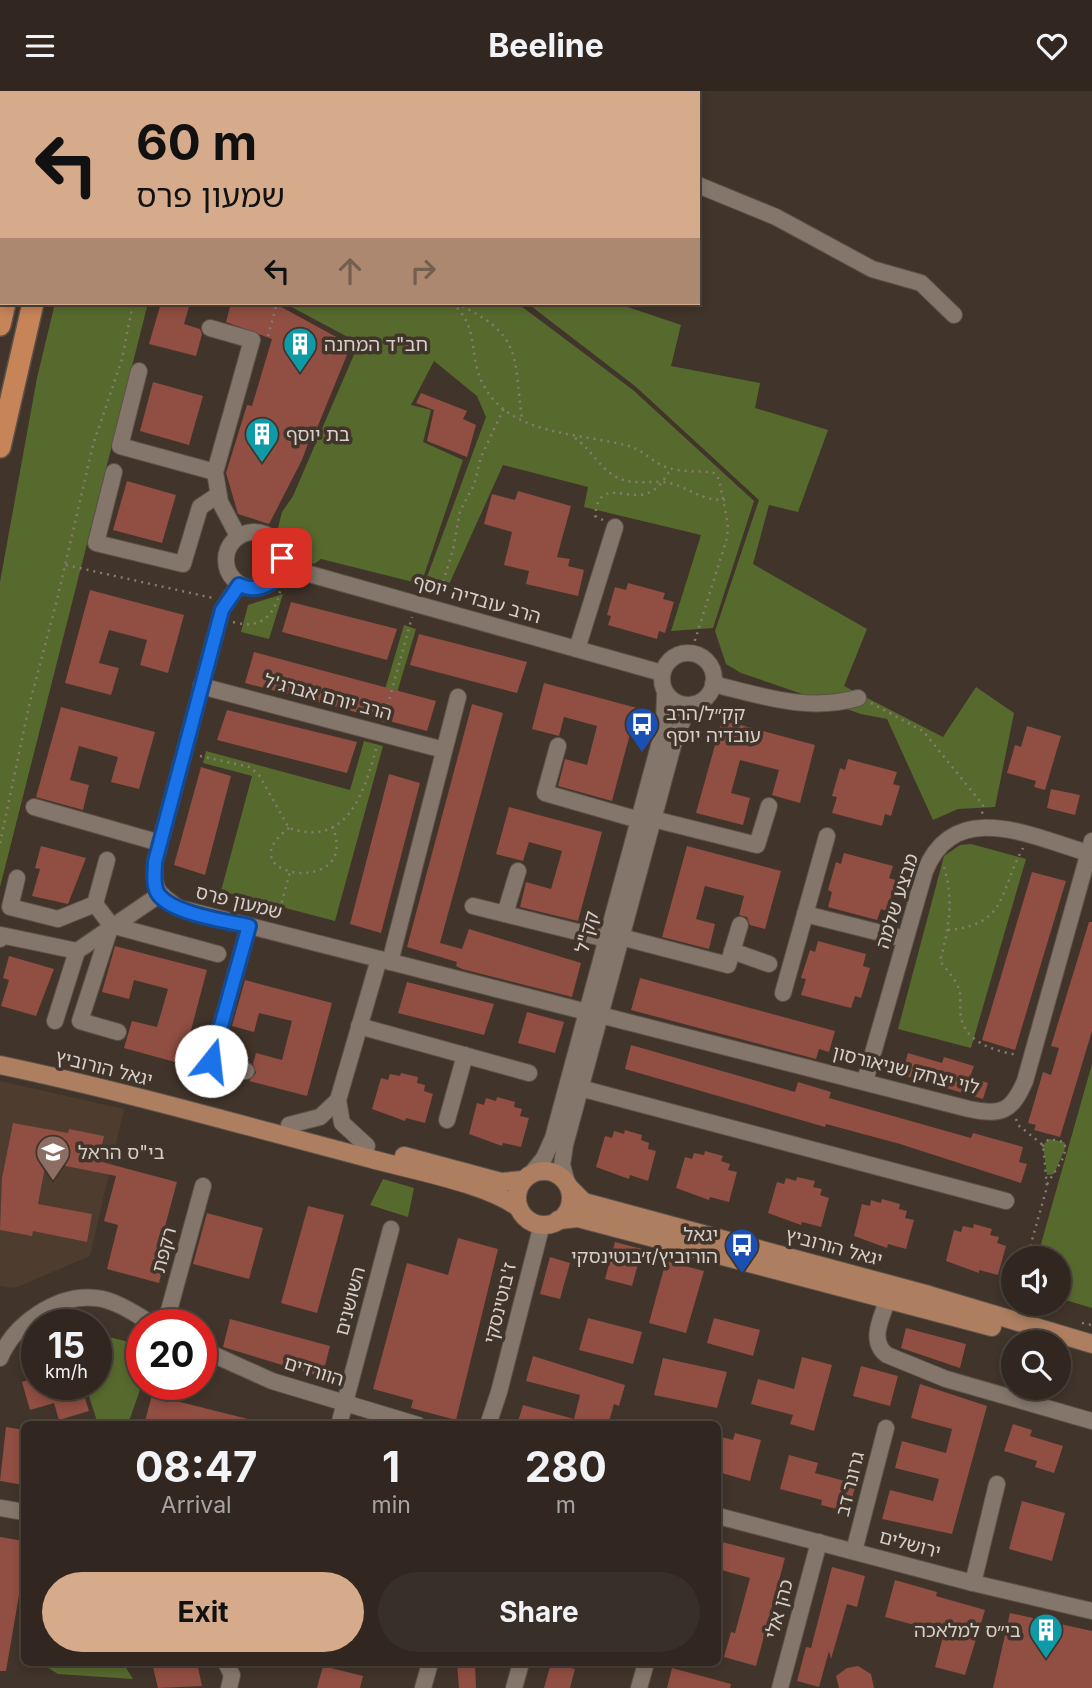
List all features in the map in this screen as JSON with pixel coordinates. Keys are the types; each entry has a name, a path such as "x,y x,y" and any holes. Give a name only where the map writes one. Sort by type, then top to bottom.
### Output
{"highway":[{"path":"0,325 5,305"},
{"path":"0,447 33,305"}],"main road":[{"name":"יגאל הורוביץ","path":"0,1053 88,1072 501,1182 526,1178"},
{"name":"יגאל הורוביץ","path":"0,1065 85,1083 398,1166 496,1194 519,1208"},
{"path":"550,1171 568,1185 570,1204 550,1222 527,1219 519,1208 517,1196 526,1178 550,1171"},
{"name":"יגאל הורוביץ","path":"568,1185 584,1202 929,1295 1092,1344"},
{"name":"יגאל הורוביץ","path":"550,1222 578,1218 1006,1330"},
{"path":"1071,1347 1092,1353"}],"street":[{"path":"700,186 776,217 872,269 921,283 954,315"},
{"path":"210,328 252,340 215,472 218,495 238,536"},
{"path":"139,371 120,446 215,472"},
{"path":"114,472 96,543 183,564 200,507 218,495"},
{"path":"578,649 615,527"},
{"path":"251,532 268,535 280,549 281,566 275,578 265,586 251,588 239,585 229,575 225,562 229,545 238,536 251,532"},
{"name":"הרב עובדיה יוסף","path":"281,566 662,673"},
{"path":"55,1021 77,951 111,925 159,895 154,880 160,843 220,617 226,601 239,585"},
{"path":"691,653 708,662 713,673 713,684 708,695 694,704 678,703 665,692 662,673 672,657 691,653"},
{"path":"713,684 804,705 833,704 858,698"},
{"name":"הרב יורם אברג'ל","path":"201,686 444,750"},
{"name":"קק\"ל","path":"526,1178 544,1158 551,1144 593,1014 646,819 664,727 665,692"},
{"path":"367,1146 342,1123 338,1100 359,1026 385,961 458,697"},
{"name":"קק\"ל","path":"646,819 680,726 694,704"},
{"path":"558,746 545,793 757,845 769,806"},
{"path":"34,807 160,843"},
{"path":"979,827 995,827 1090,847 1032,1057 1016,1102 1010,1106"},
{"name":"מבצע שלמה","path":"864,1081 925,871 934,853 957,834 979,827"},
{"path":"783,993 827,836"},
{"path":"95,904 107,860"},
{"path":"505,914 518,871"},
{"path":"16,878 10,907 58,919 95,904"},
{"name":"שמעון פרס","path":"159,895 179,908 593,1014"},
{"path":"95,904 111,925 218,954"},
{"path":"472,906 728,965 740,925"},
{"path":"805,914 905,939"},
{"path":"111,925 80,1021 118,1032"},
{"path":"246,1071 211,1061 249,926"},
{"path":"0,939 1,935 77,951"},
{"path":"732,951 769,964"},
{"name":"קק\"ל","path":"568,1185 563,1156 580,1088 593,1014"},
{"name":"לוי יצחק שניאורסון","path":"593,1014 986,1113 1004,1111 1010,1106"},
{"path":"359,1026 529,1073"},
{"path":"447,1120 465,1055"},
{"path":"580,1088 1006,1201"},
{"path":"289,1125 320,1117 338,1100"},
{"name":"רקפת","path":"169,1309 203,1186"},
{"name":"ז'בוטינסקי","path":"489,1421 550,1222"},
{"name":"השושנים","path":"340,1421 391,1229"},
{"path":"0,1358 18,1331 37,1314 68,1300 95,1298 126,1309"},
{"path":"888,1299 876,1336 880,1350 887,1355 946,1379 1092,1421"},
{"name":"הוורדים","path":"217,1356 272,1381 405,1421"},
{"name":"ז'בוטינסקי","path":"499,1392 499,1421"},
{"name":"גרונר דב","path":"854,1551 886,1428"},
{"path":"973,1583 997,1484"},
{"path":"0,1508 21,1512"},
{"name":"ירושלים","path":"721,1517 973,1583 1092,1611"},
{"name":"כהן אלי","path":"780,1688 819,1542"},
{"path":"228,1666 232,1675 229,1688"},
{"path":"423,1688 429,1666"},
{"path":"514,1688 521,1666"},
{"path":"639,1688 645,1666"}],"path":[{"path":"0,843 29,706 93,445 122,359 133,305"},
{"path":"456,305 471,326 477,371 484,386 494,401 504,408 522,419 573,436 633,447 671,469 714,473 719,478 725,500 727,538 691,653"},
{"path":"458,305 498,328 510,342 517,367 522,419"},
{"path":"435,609 453,550 460,511 474,485 481,457 504,408"},
{"path":"573,436 588,447 610,474 627,482 670,483 706,500 725,500"},
{"path":"615,527 595,516 596,505 604,495 610,492 645,495 661,484 671,469"},
{"path":"65,565 226,601"},
{"path":"220,617 244,625 253,625 268,618 280,593 281,566"},
{"path":"184,752 250,767 259,775 289,828 307,835 319,833 348,816 366,787 415,604"},
{"path":"858,698 887,710 923,731 983,805 979,827"},
{"path":"289,828 276,838 270,854 272,862 282,871 290,872 317,870 331,863 338,845 332,826"},
{"path":"948,930 981,924 1001,905 1013,867 1030,836"},
{"path":"934,853 944,864 949,882 948,930 940,961 959,989 961,1017 966,1031 989,1048 1032,1057"},
{"path":"274,933 290,872"},
{"path":"1010,1106 1018,1125 1042,1146 1047,1187"},
{"path":"1030,1246 1047,1187 1066,1146 1064,1142 1049,1139 1042,1146"}],"shaded area":[{"name":"בי\"ס הראל","path":"0,1081 124,1109 90,1256 15,1288 0,1286"}],"green space":[{"path":"55,305 147,305 0,887 0,582 37,378"},
{"path":"288,305 520,305 633,390 754,501 713,628 671,631 701,535 584,507 588,487 503,465 446,591 424,585 486,417 477,396 434,361 411,405 431,410 423,442 463,460 421,584 321,559 314,564 291,553 277,532 282,512 293,496 359,343"},
{"path":"530,305 622,305 681,325 671,366 760,383 755,408 828,430 798,512 769,505 753,564 867,629 844,686 943,737 976,687 1014,713 995,807 958,809 933,820 887,719 861,714 741,673 726,664 715,631 759,500 635,386"},
{"path":"283,594 269,639 241,632 248,605"},
{"path":"404,625 416,629 388,723 376,720"},
{"path":"364,741 383,746 335,921 221,891 252,776 203,763 206,751 350,790"},
{"path":"971,844 1026,859 971,1048 898,1029 944,856 960,845"},
{"path":"1092,1064 1092,1308 1071,1302 1071,1246 1040,1246"},
{"path":"1049,1139 1064,1142 1066,1146 1054,1174 1047,1175 1043,1145"},
{"path":"383,1179 414,1188 408,1217 370,1205"},
{"path":"112,1338 126,1341 126,1400 136,1400 129,1421 97,1421 90,1400 112,1400"},
{"path":"45,1666 125,1666 133,1679 58,1674"}],"building":[{"path":"160,305 189,305 184,324 200,329 202,334 196,356 149,344"},
{"path":"230,305 278,305 351,345 317,428 314,427 302,460 269,524 238,514 226,473 247,405 252,406 272,339 226,322"},
{"path":"153,382 203,396 189,445 140,431"},
{"path":"421,393 467,411 463,419 476,425 467,457 427,441 434,410 416,403"},
{"path":"127,481 176,495 162,543 113,530"},
{"path":"518,491 571,506 557,557 570,559 568,566 584,570 578,596 526,584 529,571 504,565 512,532 484,524 492,494 515,500"},
{"path":"628,583 665,593 663,599 674,602 665,633 659,631 657,639 608,625 611,616 607,615 615,587 626,590"},
{"path":"90,590 184,615 168,673 140,665 147,640 109,630 99,663 119,668 111,695 65,683"},
{"path":"291,602 397,629 387,660 282,632"},
{"path":"419,634 527,662 517,693 410,665"},
{"path":"254,652 436,701 427,731 245,683"},
{"path":"544,683 637,708 612,801 558,786 565,759 587,765 597,726 564,717 559,736 532,729"},
{"path":"472,704 503,713 440,943 462,949 469,929 581,963 572,997 462,969 456,966 457,962 407,947"},
{"path":"61,707 155,732 139,789 111,782 118,757 79,746 70,780 89,785 83,810 36,797"},
{"path":"227,710 357,742 347,773 217,740"},
{"path":"722,720 815,745 800,803 772,795 779,770 740,760 731,793 750,798 743,825 696,813"},
{"path":"1027,726 1061,736 1045,790 1034,787 1036,781 1007,773 1015,745 1021,747"},
{"path":"848,759 897,772 893,784 900,786 891,816 885,814 882,826 832,813 837,797 832,796 840,768 845,770"},
{"path":"201,767 231,776 205,875 174,865"},
{"path":"389,774 420,783 381,933 350,924"},
{"path":"1051,789 1080,795 1075,815 1047,808"},
{"path":"509,807 602,832 578,921 520,907 526,882 551,889 562,851 529,842 523,861 496,854"},
{"path":"41,846 86,858 68,904 32,896 40,869 35,868"},
{"path":"687,846 781,871 765,929 750,925 747,917 739,915 744,896 705,886 696,919 715,924 709,949 662,937"},
{"path":"844,853 893,866 889,878 896,880 887,911 881,909 877,920 828,907 832,892 828,890 836,862 841,864"},
{"path":"1032,872 1066,881 1015,1050 982,1040"},
{"path":"1089,922 1092,922 1092,1031 1060,1137 1034,1130 1036,1125 1028,1123 1043,1072 1051,1075 1059,1048 1051,1046"},
{"path":"818,941 866,954 863,966 870,968 861,998 855,996 851,1008 801,995 806,979 801,978 810,950 815,952"},
{"path":"115,946 207,970 182,1064 124,1048 132,1021 157,1027 168,989 134,980 129,999 102,992"},
{"path":"9,956 54,969 36,1016 1,1006 9,980 3,978"},
{"path":"640,978 835,1031 829,1052 819,1049 816,1059 631,1010"},
{"path":"245,980 332,1003 307,1096 249,1081 256,1073 253,1064 256,1053 282,1060 292,1021 259,1013 254,1032 232,1026"},
{"path":"407,982 494,1004 484,1035 398,1013"},
{"path":"527,1012 564,1022 555,1053 518,1043"},
{"path":"631,1045 795,1092 798,1082 831,1092 829,1098 971,1138 973,1133 1023,1147 1019,1162 1027,1164 1021,1183 900,1144 826,1124 825,1127 625,1069"},
{"path":"908,1053 942,1063 944,1057 974,1066 970,1077 988,1083 983,1099 902,1075"},
{"path":"401,1073 418,1077 417,1083 425,1085 424,1091 433,1094 425,1123 406,1118 405,1121 372,1109 381,1078 388,1080 390,1074 400,1076"},
{"path":"497,1097 515,1102 514,1107 522,1109 520,1116 529,1118 521,1147 503,1143 502,1146 469,1134 477,1103 484,1105 486,1098 496,1101"},
{"path":"13,1123 68,1133 69,1129 104,1136 98,1161 177,1182 157,1256 165,1259 159,1283 107,1269 118,1225 104,1221 116,1176 46,1162 38,1204 92,1214 87,1242 33,1231 32,1236 0,1230 2,1178"},
{"path":"625,1130 642,1135 641,1140 649,1143 648,1149 656,1151 648,1181 630,1175 629,1179 596,1167 605,1136 612,1138 614,1131 624,1134"},
{"path":"705,1151 723,1156 721,1161 730,1164 728,1170 737,1172 729,1202 710,1197 709,1200 676,1188 685,1157 692,1159 694,1153 704,1155"},
{"path":"797,1177 815,1181 813,1187 822,1189 820,1195 829,1198 821,1227 802,1222 801,1225 768,1213 777,1182 784,1184 786,1178 796,1181"},
{"path":"882,1199 900,1204 899,1209 907,1211 905,1218 914,1220 906,1249 888,1244 887,1248 854,1236 862,1204 870,1206 871,1200 881,1203"},
{"path":"308,1206 344,1215 317,1313 281,1303"},
{"path":"207,1213 263,1228 249,1279 193,1264"},
{"path":"974,1224 992,1229 990,1235 999,1237 997,1243 1006,1246 1001,1246 998,1275 979,1270 979,1273 946,1261 954,1230 961,1232 963,1226 973,1228"},
{"path":"458,1238 498,1249 456,1420 411,1408 413,1400 373,1389 407,1263 448,1275"},
{"path":"615,1242 642,1249 632,1286 605,1279"},
{"path":"550,1257 570,1263 560,1299 540,1294"},
{"path":"666,1261 704,1271 686,1333 649,1323"},
{"path":"588,1318 642,1332 633,1364 579,1350"},
{"path":"714,1318 760,1330 753,1356 707,1343"},
{"path":"230,1319 330,1346 322,1377 223,1347"},
{"path":"906,1328 966,1344 960,1368 901,1348"},
{"path":"533,1356 625,1385 619,1406 614,1404 609,1421 518,1421 523,1405 574,1419 580,1395 526,1381"},
{"path":"802,1357 832,1365 814,1431 790,1424 793,1415 751,1404 758,1379 794,1389"},
{"path":"663,1358 727,1372 717,1408 654,1395"},
{"path":"861,1366 898,1376 890,1406 853,1396"},
{"path":"920,1384 987,1406 952,1534 882,1519 890,1490 933,1501 939,1479 895,1468 902,1441 946,1453 952,1429 911,1418"},
{"path":"27,1400 86,1400 89,1411 59,1420 54,1403 30,1410"},
{"path":"151,1400 172,1400 252,1421 145,1421"},
{"path":"1013,1424 1032,1430 1030,1436 1063,1446 1054,1473 1035,1467 1037,1461 1004,1451"},
{"path":"6,1427 21,1430 21,1484 0,1481"},
{"path":"735,1433 761,1440 750,1481 721,1473 721,1437 733,1440"},
{"path":"789,1455 818,1463 815,1473 856,1484 848,1512 821,1505 822,1500 780,1489"},
{"path":"1022,1501 1065,1513 1052,1561 1009,1549"},
{"path":"0,1537 21,1540 21,1584 6,1671 0,1671"},
{"path":"721,1542 785,1558 756,1666 724,1657 731,1632 735,1633 750,1578 721,1570"},
{"path":"832,1567 865,1576 857,1607 847,1604 831,1659 829,1651 819,1687 797,1681 806,1647 811,1648"},
{"path":"895,1580 937,1592 936,1596 985,1610 965,1675 935,1667 944,1633 885,1617"},
{"name":"בי״ס למלאכה","path":"1010,1613 1092,1631 1092,1688 993,1688"},
{"path":"153,1666 198,1666 202,1686 158,1688"},
{"path":"323,1666 363,1676 360,1688 317,1688"},
{"path":"457,1666 475,1666 476,1688 459,1688"},
{"path":"550,1666 575,1669 570,1688 544,1688"},
{"path":"858,1666 871,1674 874,1688 839,1688 836,1676 847,1668"},
{"path":"672,1668 731,1684 730,1688 667,1688"}],"place":[{"name":"חב\"ד המחנה","path":"300,374"},
{"name":"בת יוסף","path":"262,464"},
{"name":"קק״ל/הרב עובדיה יוסף","path":"642,754"},
{"name":"בי\"ס הראל","path":"53,1182"},
{"name":"יגאל הורוביץ/ז׳בוטינסקי","path":"742,1275"},
{"name":"בי״ס למלאכה","path":"1046,1660"}],"route":[{"path":"211,1061 249,926 179,908 159,895 154,880 155,862 222,610 239,585 256,588 269,584 278,575 282,558"}]}
